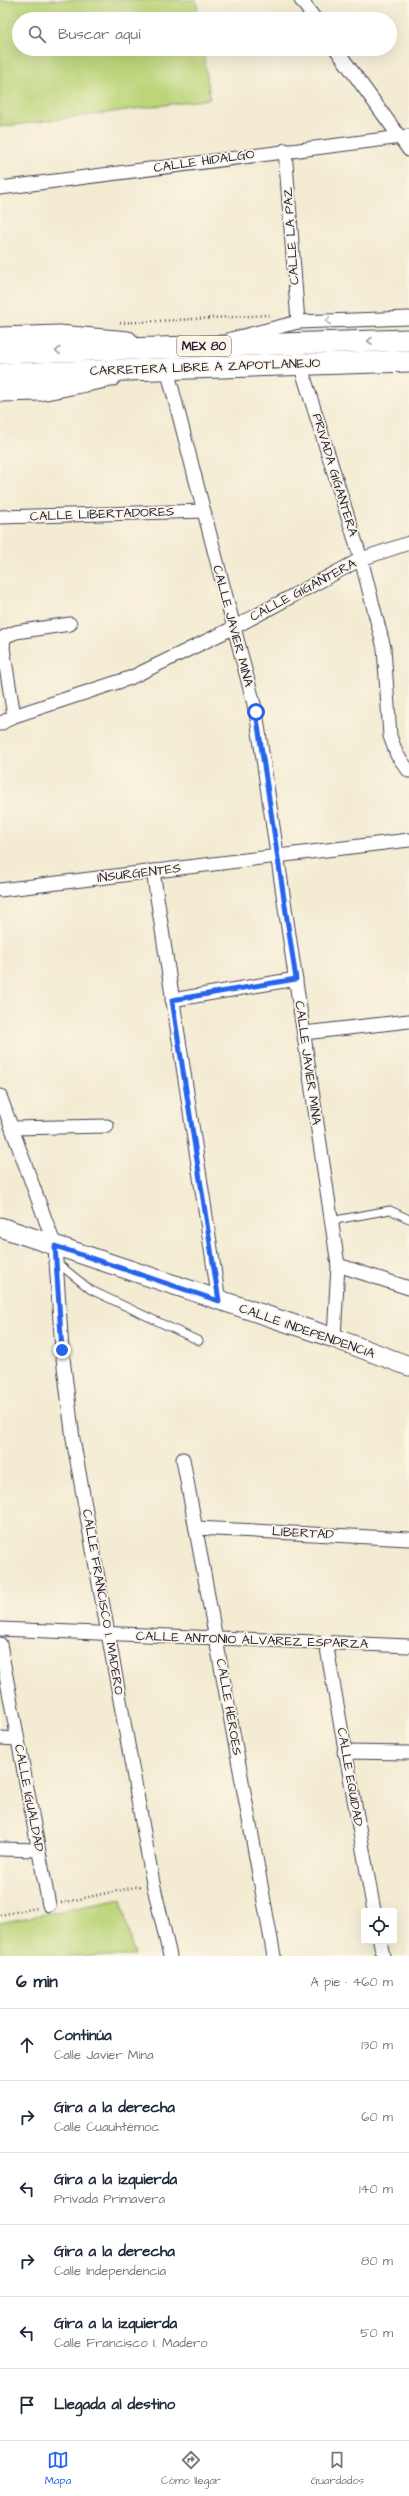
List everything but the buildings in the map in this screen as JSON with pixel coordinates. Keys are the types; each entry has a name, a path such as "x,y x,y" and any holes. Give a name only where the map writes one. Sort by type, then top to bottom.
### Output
{"main road":[{"name":"CARRETERA LIBRE A ZAPOTLANEJO","path":"0,353 409,340"},
{"name":"CARRETERA LIBRE A ZAPOTLANEJO","path":"0,374 409,361"}],"street":[{"path":"301,0 310,12"},
{"path":"341,56 404,136 409,150"},
{"name":"CALLE HIDALGO","path":"0,188 285,150 404,136"},
{"name":"CALLE LA PAZ","path":"285,150 298,317"},
{"path":"0,337 59,336 197,346 298,317 409,318"},
{"name":"PRIVADA GIGANTERA","path":"300,364 361,559 384,648 390,736 397,755 409,770"},
{"path":"0,392 41,391 158,369"},
{"name":"CALLE JAVIER MINA","path":"158,369 204,511 233,628 256,712 304,1033 330,1221 338,1265 334,1338"},
{"name":"CALLE LIBERTADORES","path":"0,517 204,511"},
{"name":"CALLE GIGANTERA","path":"0,724 14,716 130,678 233,628 361,559 409,543"},
{"path":"14,716 3,648 4,637 16,632 70,624"},
{"name":"INSURGENTES","path":"0,890 409,840"},
{"path":"153,871 219,1301"},
{"path":"172,1000 296,979"},
{"path":"304,1033 409,1021"},
{"name":"CALLE FRANCISCO I. MADERO","path":"0,1096 55,1254 62,1350 73,1439 153,1883 170,1956"},
{"path":"12,1128 107,1126"},
{"name":"CALLE INDEPENDENCIA","path":"0,1227 55,1254 219,1301 334,1338 409,1366"},
{"path":"338,1265 409,1288"},
{"name":"CALLE HÉROES","path":"183,1459 217,1638 274,1956"},
{"name":"LIBERTAD","path":"196,1528 409,1539"},
{"name":"CALLE ANTONIO ÁLVAREZ ESPARZA","path":"0,1629 409,1646"},
{"name":"CALLE EQUIDAD","path":"326,1643 344,1752 373,1908"},
{"name":"CALLE IGUALDAD","path":"0,1644 49,1905"},
{"path":"0,1738 17,1739"},
{"path":"344,1752 409,1752"},
{"path":"0,1849 38,1850"},
{"path":"381,1944 383,1956"}],"lane":[{"path":"330,1221 390,1210 409,1219"},
{"path":"55,1254 91,1290 199,1341"}],"path":[{"path":"117,323 298,317"},
{"path":"0,1915 153,1883"}],"green space":[{"path":"0,0 196,0 198,12 12,12 12,56 204,56 210,99 0,127"},
{"path":"121,1899 134,1956 0,1956 0,1923"}],"route":[{"path":"62,1350 55,1246 219,1301 172,1000 296,979 256,712"}]}
